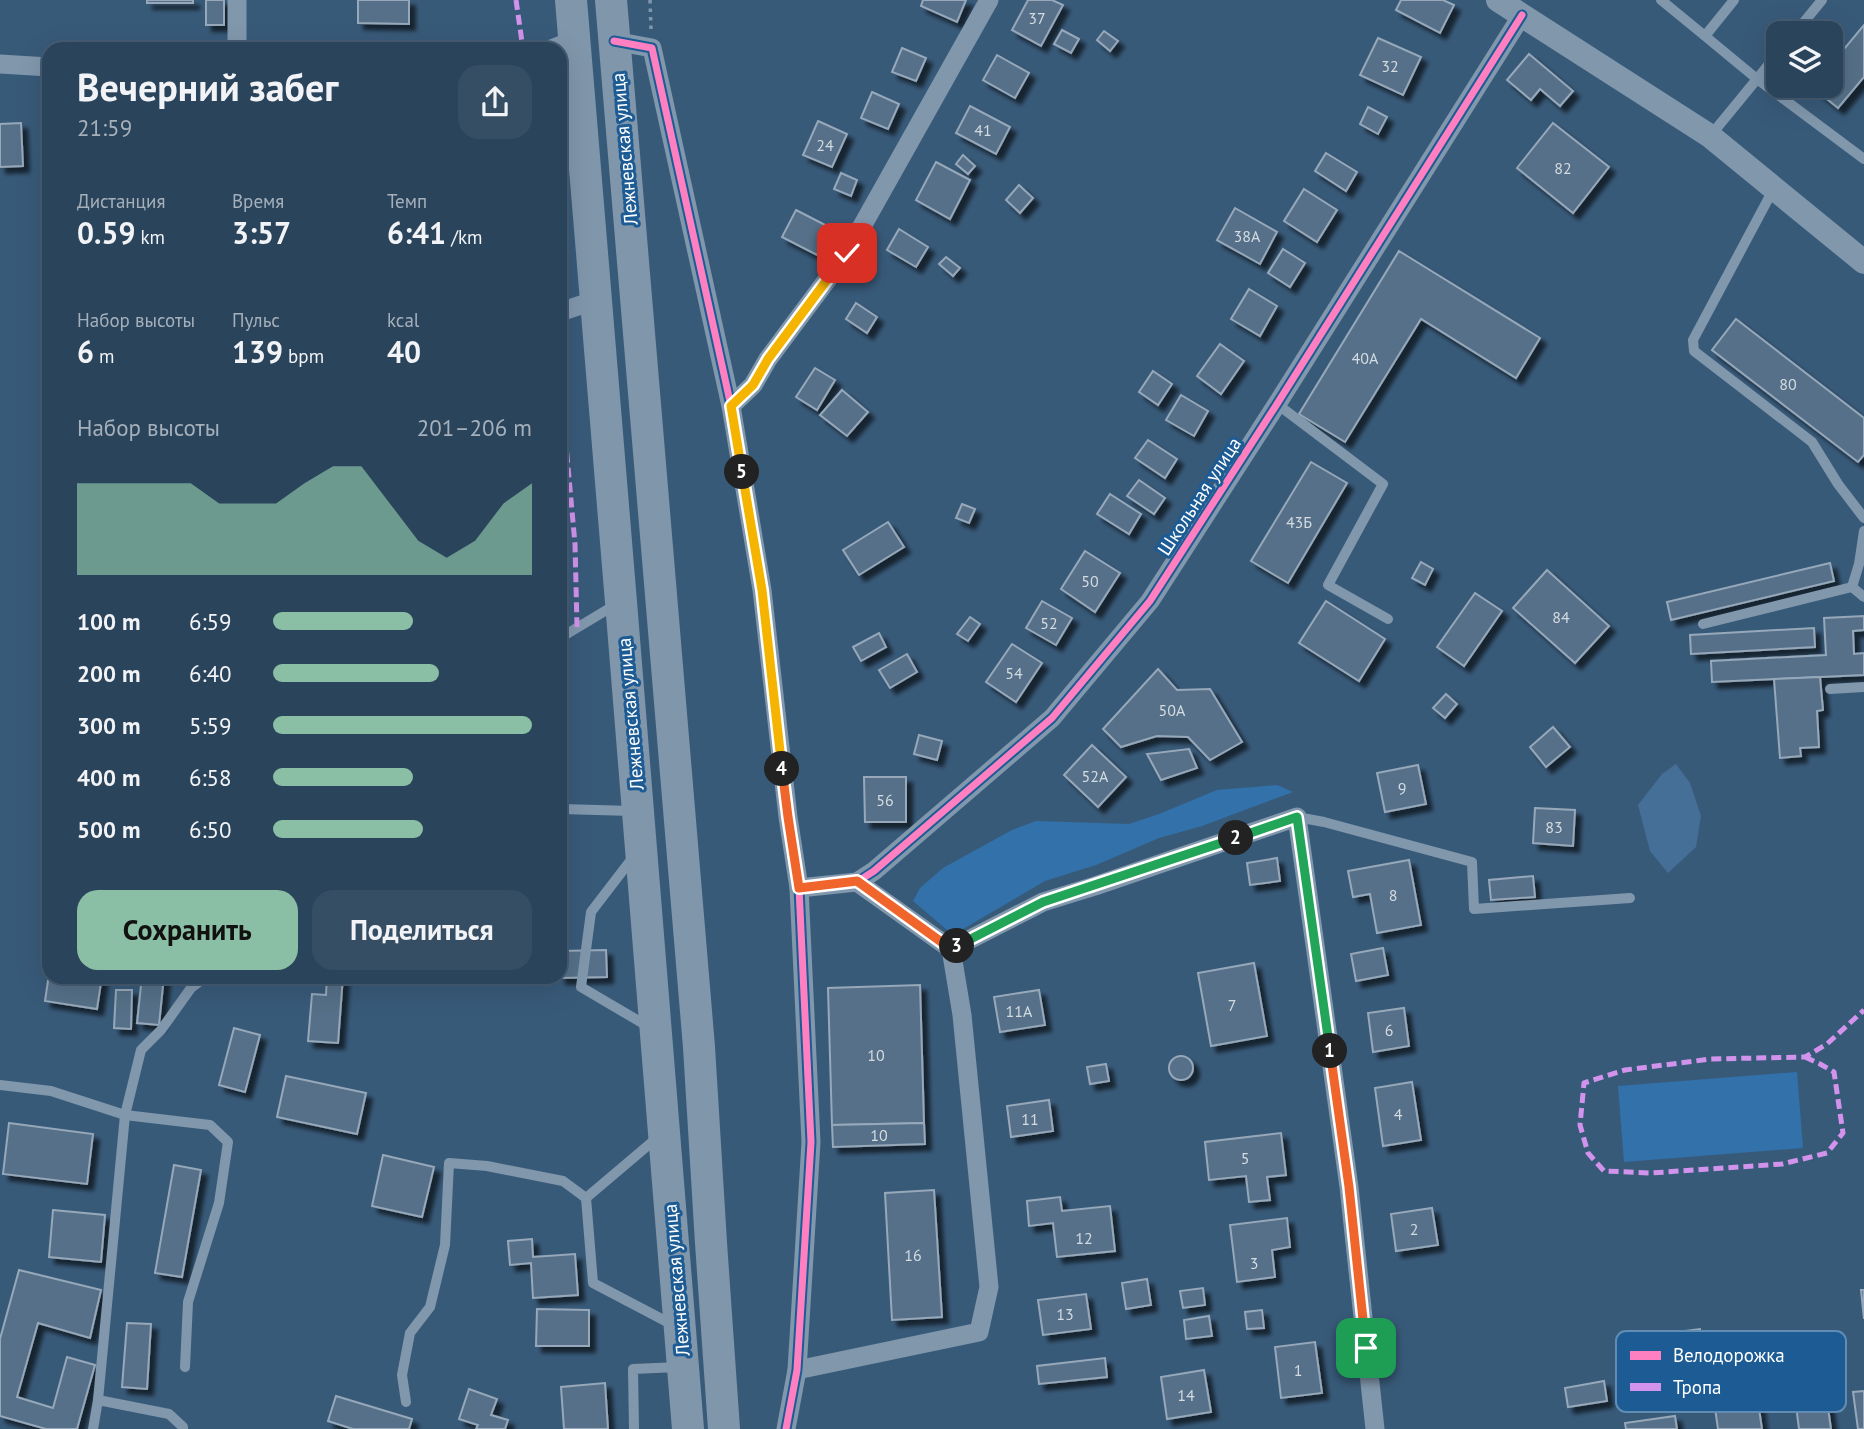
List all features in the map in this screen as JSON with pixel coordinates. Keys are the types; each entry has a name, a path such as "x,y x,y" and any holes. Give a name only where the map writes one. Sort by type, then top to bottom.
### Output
{"highway":[{"name":"Лежневская улица","path":"563,42 570,0"},
{"name":"Лежневская улица","path":"611,0 697,1021 724,1429"},
{"name":"Лежневская улица","path":"567,82 596,300 688,1429"}],"street":[{"path":"237,0 237,42"},
{"path":"731,406 753,385 768,359 847,253 989,0"},
{"path":"1498,0 1710,136 1864,262"},
{"name":"Школьная улица","path":"799,888 857,881 874,872 1052,718 1150,601 1522,15"},
{"path":"614,41 652,48 731,406 762,590 788,817 799,888 811,1142 797,1370 786,1429"},
{"path":"0,64 42,67"},
{"path":"567,310 596,300"},
{"path":"951,949 1043,902 1297,817 1349,1187 1375,1429"},
{"path":"797,1370 979,1332 989,1287 962,1015 951,949 857,881"}],"lane":[{"path":"1661,0 1757,79 1864,159"},
{"path":"1705,36 1734,0"},
{"path":"1805,21 1822,0"},
{"path":"1710,136 1766,68"},
{"path":"1774,190 1693,340 1694,351 1812,442 1838,484 1864,518"},
{"path":"1277,404 1383,484 1328,585 1388,619"},
{"path":"1852,587 1864,531"},
{"path":"1852,587 1864,597"},
{"path":"1703,624 1852,587"},
{"path":"567,634 621,602"},
{"path":"1830,689 1864,687"},
{"path":"567,809 638,811"},
{"path":"1297,817 1472,862 1474,909 1630,898"},
{"path":"641,848 591,912 581,987 655,1031"},
{"path":"93,1429 125,1115 141,1050 161,1030 196,984"},
{"path":"0,1085 51,1091 125,1115 210,1125 228,1142 219,1203 188,1302 184,1367"},
{"path":"586,1198 664,1132"},
{"path":"407,1402 402,1375 410,1333 430,1307 445,1245 449,1163 487,1166 563,1181 586,1198 593,1283 680,1329"},
{"path":"634,1429 633,1369 683,1367"},
{"path":"98,1400 169,1414 183,1429"}],"path":[{"path":"650,0 652,48"}],"shaded area":[{"path":"1676,764 1690,783 1701,816 1696,847 1668,873 1650,851 1638,805 1662,774"},
{"path":"1277,785 1293,792 1202,826 1159,838 1096,865 1045,881 953,935 913,901 920,888 943,868 1012,830 1036,821 1129,824 1217,790"},
{"path":"1797,1072 1803,1148 1624,1162 1618,1086"}],"building":[{"path":"147,0 193,0 193,3 147,3"},
{"path":"206,0 224,0 224,25 206,25"},
{"path":"358,0 409,0 409,24 358,23"},
{"path":"923,0 966,0 957,22 921,6"},
{"path":"1028,0 1052,0 1063,5 1041,46 1012,30"},
{"path":"1401,0 1443,0 1454,5 1440,33 1396,10"},
{"path":"1864,25 1864,77 1838,108 1826,98 1843,98 1843,50"},
{"path":"1062,30 1079,39 1071,53 1054,44"},
{"path":"1104,31 1118,41 1110,51 1097,40"},
{"path":"1378,38 1421,57 1403,95 1360,75"},
{"path":"902,48 926,58 916,81 892,72"},
{"path":"1529,54 1573,91 1560,106 1540,89 1531,100 1507,80"},
{"path":"997,55 1029,73 1015,98 983,80"},
{"path":"872,92 899,104 888,129 861,118"},
{"path":"970,106 1010,127 996,154 956,133"},
{"path":"1368,107 1387,117 1378,134 1360,124"},
{"path":"818,121 847,134 832,167 803,155"},
{"path":"21,123 23,166 0,167 0,124"},
{"path":"1553,123 1609,167 1573,213 1517,168"},
{"path":"1326,153 1357,172 1346,191 1315,171"},
{"path":"963,155 975,166 968,174 956,164"},
{"path":"936,162 970,180 950,219 916,200"},
{"path":"841,173 857,180 851,196 834,189"},
{"path":"1019,185 1033,198 1020,213 1006,200"},
{"path":"1304,189 1337,210 1317,242 1284,221"},
{"path":"1235,208 1277,232 1260,264 1217,240"},
{"path":"796,210 831,228 817,255 782,237"},
{"path":"899,229 928,247 916,267 887,250"},
{"path":"1283,249 1305,263 1290,287 1268,273"},
{"path":"1399,251 1540,338 1516,378 1421,319 1345,442 1299,414"},
{"path":"946,257 960,268 953,276 939,264"},
{"path":"1249,289 1277,306 1260,336 1231,319"},
{"path":"856,303 877,317 867,333 846,319"},
{"path":"1736,319 1864,418 1864,455 1858,462 1712,350"},
{"path":"1220,344 1244,361 1221,394 1197,376"},
{"path":"815,368 835,380 817,410 796,397"},
{"path":"1153,371 1172,384 1158,405 1139,392"},
{"path":"842,390 868,412 847,436 820,415"},
{"path":"1181,395 1208,411 1194,436 1166,420"},
{"path":"1148,440 1177,459 1165,478 1135,458"},
{"path":"1311,462 1347,483 1288,583 1251,561"},
{"path":"1139,480 1165,498 1154,514 1127,496"},
{"path":"1110,494 1141,514 1129,534 1097,514"},
{"path":"962,504 975,509 969,523 956,518"},
{"path":"888,522 904,547 859,575 843,550"},
{"path":"1085,551 1120,573 1095,612 1061,589"},
{"path":"1421,562 1433,569 1425,585 1412,578"},
{"path":"1830,563 1834,581 1671,620 1667,602"},
{"path":"1547,570 1609,626 1575,663 1513,608"},
{"path":"1475,593 1502,611 1464,666 1437,647"},
{"path":"1042,601 1072,618 1056,645 1026,628"},
{"path":"1326,601 1385,639 1359,681 1299,643"},
{"path":"1864,616 1864,630 1853,631 1854,654 1864,653 1864,675 1712,682 1711,661 1826,655 1824,618"},
{"path":"970,617 980,624 968,641 957,634"},
{"path":"1814,628 1815,647 1691,654 1690,635"},
{"path":"879,633 886,647 861,661 853,647"},
{"path":"1012,644 1042,663 1016,702 986,682"},
{"path":"907,654 917,672 890,688 879,670"},
{"path":"1158,669 1177,690 1210,689 1242,742 1210,760 1188,737 1157,736 1121,747 1103,729"},
{"path":"1820,677 1823,710 1817,711 1819,747 1800,748 1801,756 1780,758 1774,679"},
{"path":"1446,694 1457,704 1445,718 1433,708"},
{"path":"1553,727 1570,747 1546,767 1530,747"},
{"path":"919,735 942,741 937,760 914,754"},
{"path":"1092,745 1126,777 1098,807 1064,775"},
{"path":"1189,749 1197,768 1161,780 1147,754"},
{"path":"1418,765 1426,804 1385,812 1377,773"},
{"path":"864,777 906,777 906,822 865,822"},
{"path":"1535,808 1575,810 1573,846 1533,843"},
{"path":"1277,858 1280,881 1250,885 1247,863"},
{"path":"1409,860 1421,925 1377,933 1370,894 1353,897 1348,871"},
{"path":"1533,876 1535,897 1491,900 1489,880"},
{"path":"1383,948 1388,975 1356,981 1351,954"},
{"path":"606,950 607,977 567,978 567,951"},
{"path":"1254,963 1267,1036 1211,1046 1198,973"},
{"path":"48,984 101,984 97,1009 45,1001"},
{"path":"141,984 163,984 159,1025 137,1023"},
{"path":"327,984 342,984 338,1043 308,1041 312,994 326,995"},
{"path":"920,985 924,1123 832,1125 828,988"},
{"path":"116,990 132,990 131,1029 114,1028"},
{"path":"1039,990 1045,1025 1000,1032 994,997"},
{"path":"1404,1008 1409,1046 1373,1052 1368,1013"},
{"path":"234,1028 260,1035 245,1092 219,1085"},
{"path":"1181,1056 1189,1060 1193,1068 1189,1076 1181,1080 1173,1076 1169,1068 1173,1060"},
{"path":"1106,1064 1109,1081 1090,1084 1087,1067"},
{"path":"286,1076 366,1093 357,1134 277,1117"},
{"path":"1412,1082 1421,1140 1383,1146 1375,1088"},
{"path":"1049,1100 1053,1131 1011,1137 1007,1106"},
{"path":"9,1123 93,1134 87,1184 3,1174"},
{"path":"924,1123 925,1144 833,1147 832,1125"},
{"path":"1281,1133 1286,1175 1267,1177 1270,1200 1249,1202 1246,1176 1209,1180 1205,1142"},
{"path":"383,1155 434,1167 422,1217 372,1206"},
{"path":"174,1165 201,1170 182,1277 155,1273"},
{"path":"934,1190 942,1317 892,1320 885,1193"},
{"path":"1060,1197 1062,1211 1110,1206 1115,1251 1057,1257 1053,1223 1029,1226 1027,1201"},
{"path":"1432,1208 1438,1245 1396,1251 1391,1214"},
{"path":"53,1210 105,1215 101,1262 49,1257"},
{"path":"1287,1218 1290,1247 1272,1250 1275,1277 1237,1282 1230,1225"},
{"path":"532,1239 533,1257 575,1254 578,1295 533,1298 531,1263 510,1265 508,1241"},
{"path":"19,1270 101,1290 90,1338 38,1323 17,1397 53,1408 67,1357 95,1365 77,1429 46,1429 0,1416 0,1339"},
{"path":"1147,1279 1151,1305 1126,1309 1122,1283"},
{"path":"1203,1288 1205,1305 1183,1308 1180,1291"},
{"path":"1861,1290 1864,1290 1864,1319"},
{"path":"1086,1294 1091,1329 1043,1335 1038,1300"},
{"path":"537,1309 589,1310 589,1346 536,1346"},
{"path":"1262,1310 1264,1328 1247,1329 1245,1312"},
{"path":"1209,1316 1212,1336 1186,1339 1184,1320"},
{"path":"127,1323 151,1324 147,1389 122,1387"},
{"path":"1315,1342 1322,1393 1281,1398 1275,1347"},
{"path":"1105,1358 1107,1377 1039,1384 1037,1366"},
{"path":"1204,1370 1211,1412 1167,1419 1161,1377"},
{"path":"1604,1381 1607,1401 1568,1407 1565,1388"},
{"path":"605,1383 608,1429 564,1429 561,1387"},
{"path":"469,1389 497,1399 491,1415 508,1420 505,1429 476,1429 478,1425 459,1419"},
{"path":"1864,1391 1864,1429 1858,1429 1853,1392"},
{"path":"336,1396 412,1419 409,1429 353,1429 328,1421"},
{"path":"1716,1412 1760,1412 1762,1429 1718,1429"},
{"path":"1797,1412 1829,1412 1831,1429 1799,1429"},
{"path":"1675,1416 1677,1429 1626,1429 1625,1423"}],"marked path":[{"path":"516,0 522,42"},
{"path":"567,455 575,544 577,627"},
{"path":"1805,1057 1834,1072 1843,1133 1827,1153 1782,1164 1651,1173 1604,1171 1588,1153 1580,1125 1584,1083 1625,1070 1711,1059 1805,1057 1827,1044 1864,1010"}],"cycle path":[{"path":"799,888 857,882 874,871 1052,718 1150,601 1522,15"},
{"path":"614,41 652,48 731,406 762,590 788,817 799,888 811,1142 797,1370 786,1429"}],"route":[{"path":"847,253 768,359 753,385 731,406 762,590 788,817 799,888 857,881 951,949 1043,902 1297,817 1349,1187 1366,1348"}]}
